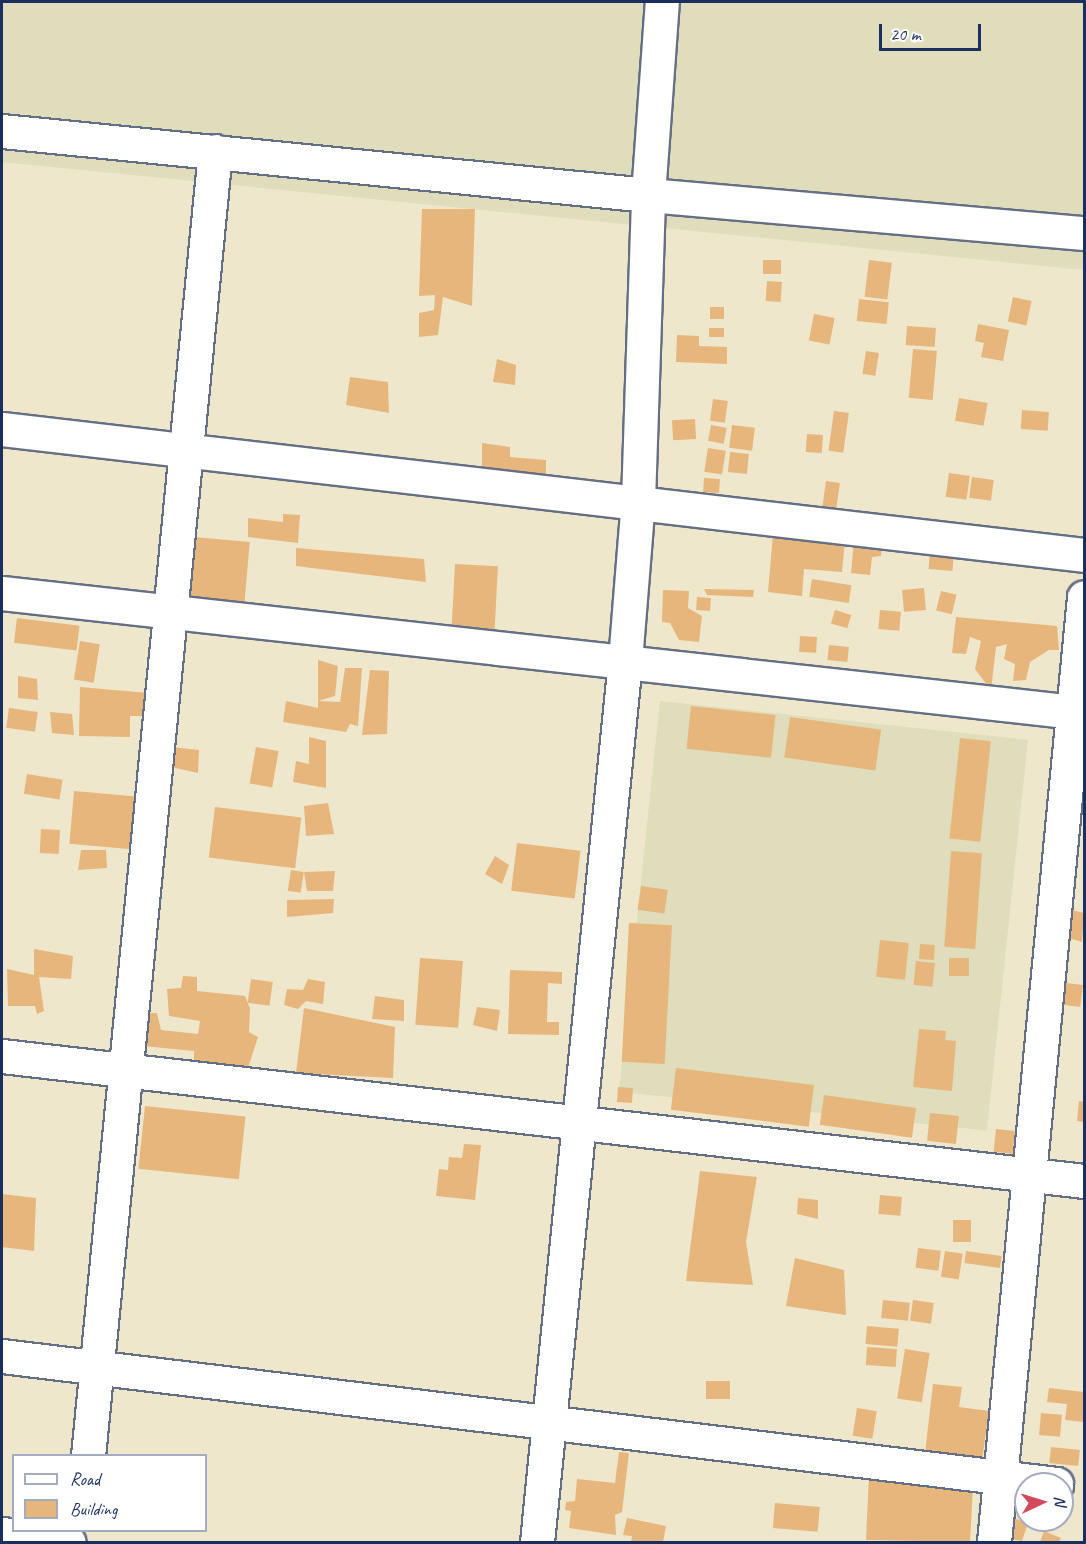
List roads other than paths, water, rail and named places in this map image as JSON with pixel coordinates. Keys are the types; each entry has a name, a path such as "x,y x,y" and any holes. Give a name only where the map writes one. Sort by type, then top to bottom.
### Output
{"street":[{"path":"537,1542 580,1125 625,661 638,501 648,195 662,2"},
{"path":"2,131 648,195 1084,233"},
{"path":"88,1454 173,613 215,151"},
{"path":"2,429 638,501 1084,555"},
{"path":"2,593 1078,712"},
{"path":"994,1542 1028,1174 1078,712 1084,597"},
{"path":"2,1056 580,1125 1084,1180"},
{"path":"2,1356 549,1425 1014,1480"},
{"path":"2,1534 69,1542"}]}
